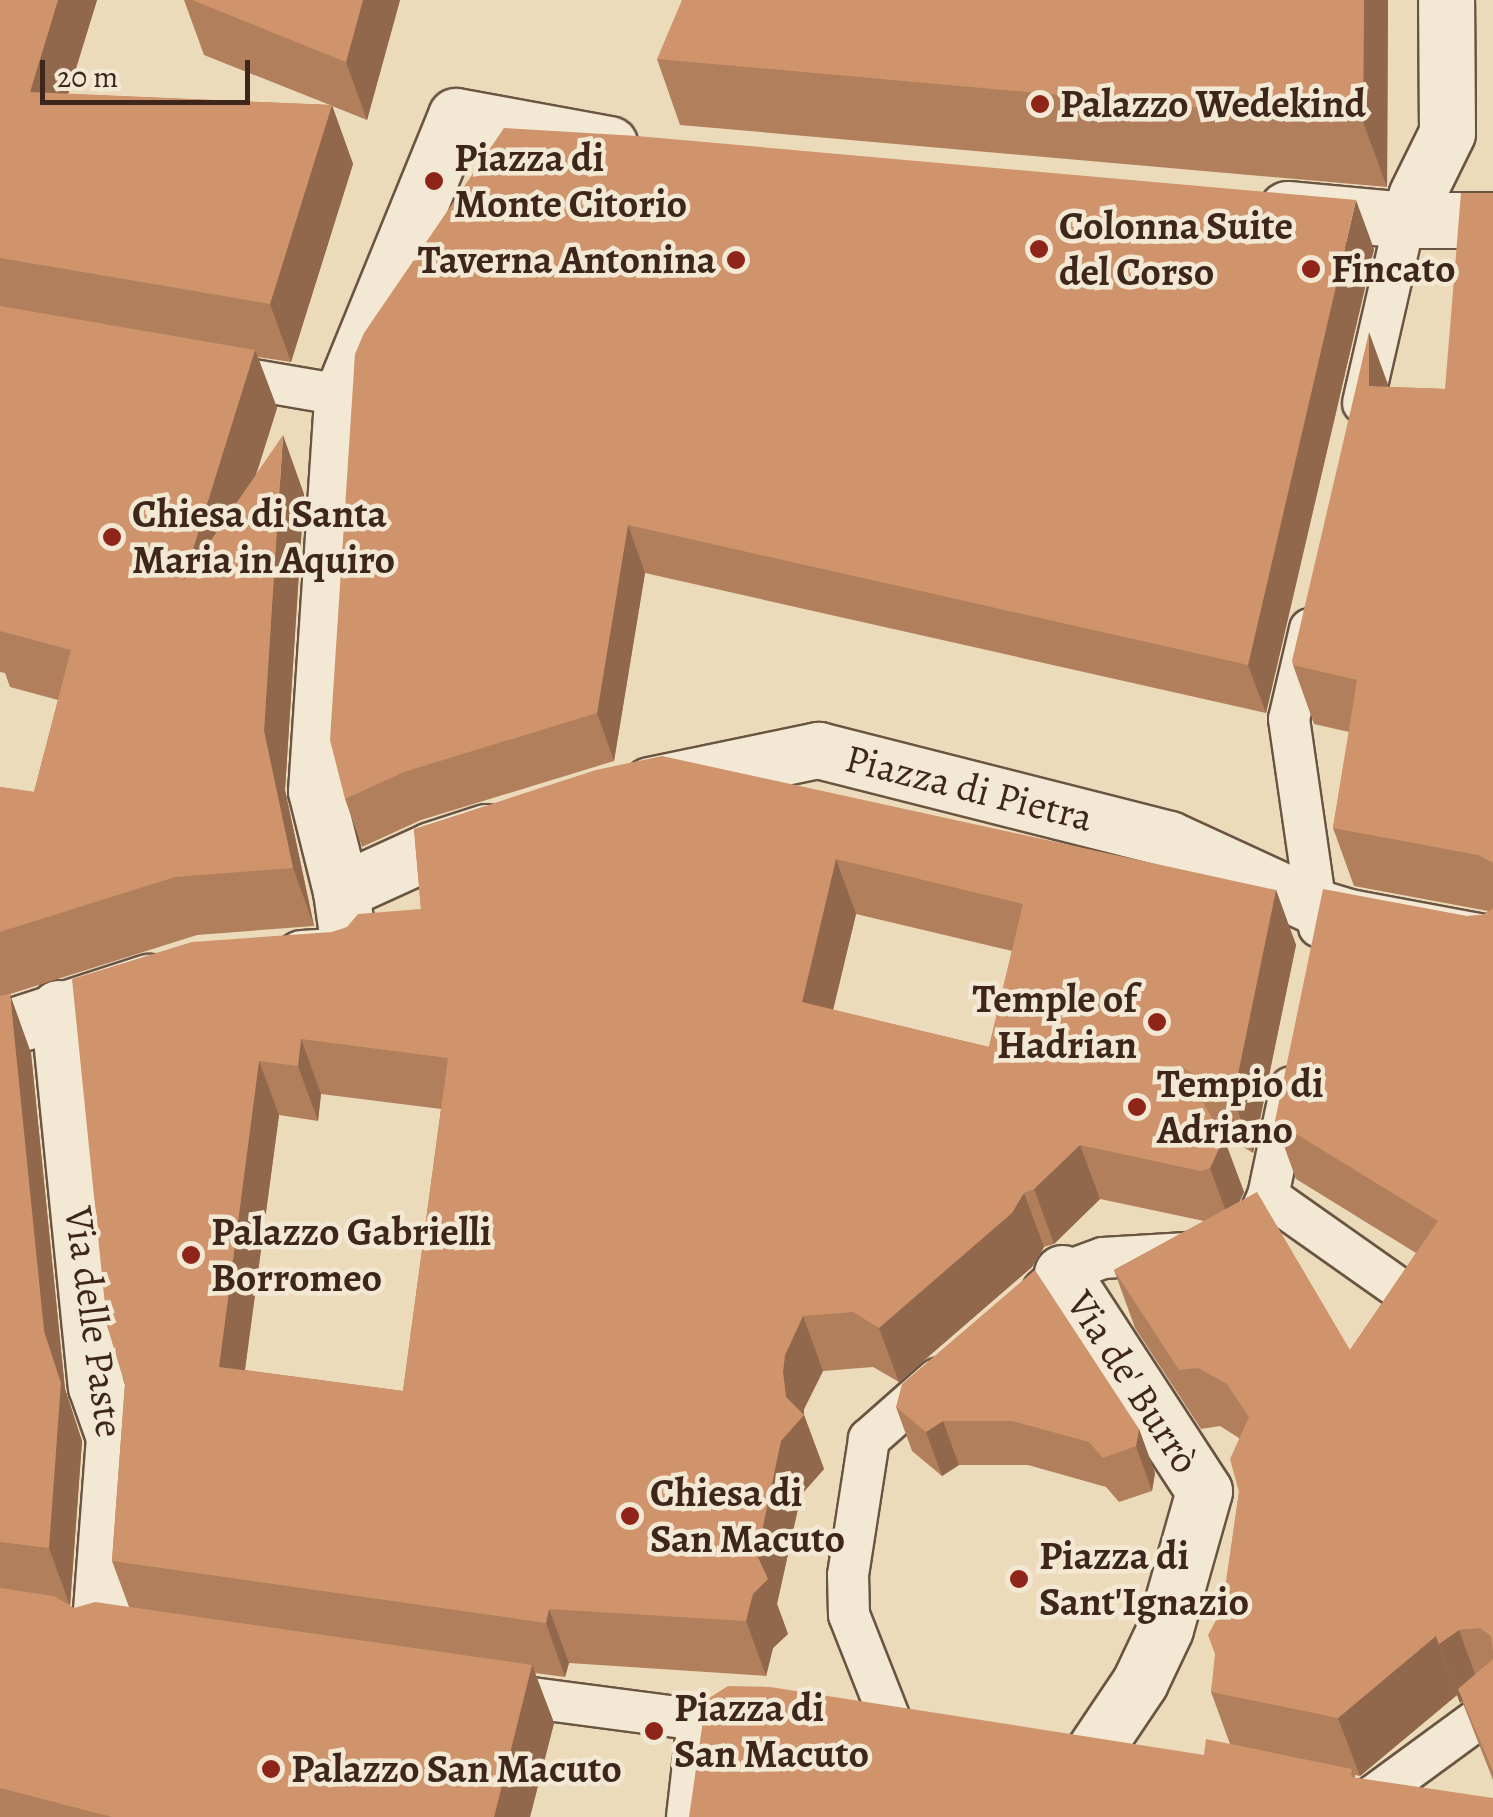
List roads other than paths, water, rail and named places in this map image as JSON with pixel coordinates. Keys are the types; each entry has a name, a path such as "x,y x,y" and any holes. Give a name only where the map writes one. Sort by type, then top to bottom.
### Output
{"street":[{"path":"1411,208 1447,134 1446,0"},
{"path":"260,961 350,955 341,891 316,792 342,395 456,116 651,152"},
{"path":"1246,206 1411,208 1493,220"},
{"name":"Piazza di Pietra","path":"608,794 818,750 1169,839 1326,936 1493,944"},
{"path":"341,891 430,850 537,816"},
{"path":"0,1030 58,1008 187,970"},
{"name":"Via delle Paste","path":"58,1008 96,1386 114,1437 98,1636"},
{"name":"Via de' Burrò","path":"1062,1274 1204,1491 1165,1628 1140,1682 1092,1752"}],"lane":[{"path":"1356,431 1411,208"},
{"path":"171,366 342,395"},
{"path":"1320,584 1290,719 1326,936"},
{"name":"Via de' Burrò","path":"1017,1312 1062,1274 1103,1258 1216,1250 1247,1242 1268,1196 1300,1044"},
{"path":"1268,1196 1417,1301"},
{"path":"892,1726 850,1616 848,1575 869,1439 972,1350"},
{"path":"462,1688 698,1720 776,1720"},
{"path":"1419,1814 1344,1800 1493,1708"},
{"path":"687,1817 698,1720"}],"place":[{"name":"Palazzo Wedekind","path":"1040,104"},
{"name":"Piazza di Monte Citorio","path":"434,181"},
{"name":"Colonna Suite del Corso","path":"1039,249"},
{"name":"Taverna Antonina","path":"736,260"},
{"name":"Fincato","path":"1311,269"},
{"name":"Chiesa di Santa Maria in Aquiro","path":"112,537"},
{"name":"Temple of Hadrian","path":"1157,1022"},
{"name":"Tempio di Adriano","path":"1137,1107"},
{"name":"Palazzo Gabrielli Borromeo","path":"191,1255"},
{"name":"Chiesa di San Macuto","path":"630,1516"},
{"name":"Piazza di Sant'Ignazio","path":"1019,1579"},
{"name":"Piazza di San Macuto","path":"654,1731"},
{"name":"Palazzo San Macuto","path":"271,1769"}]}
